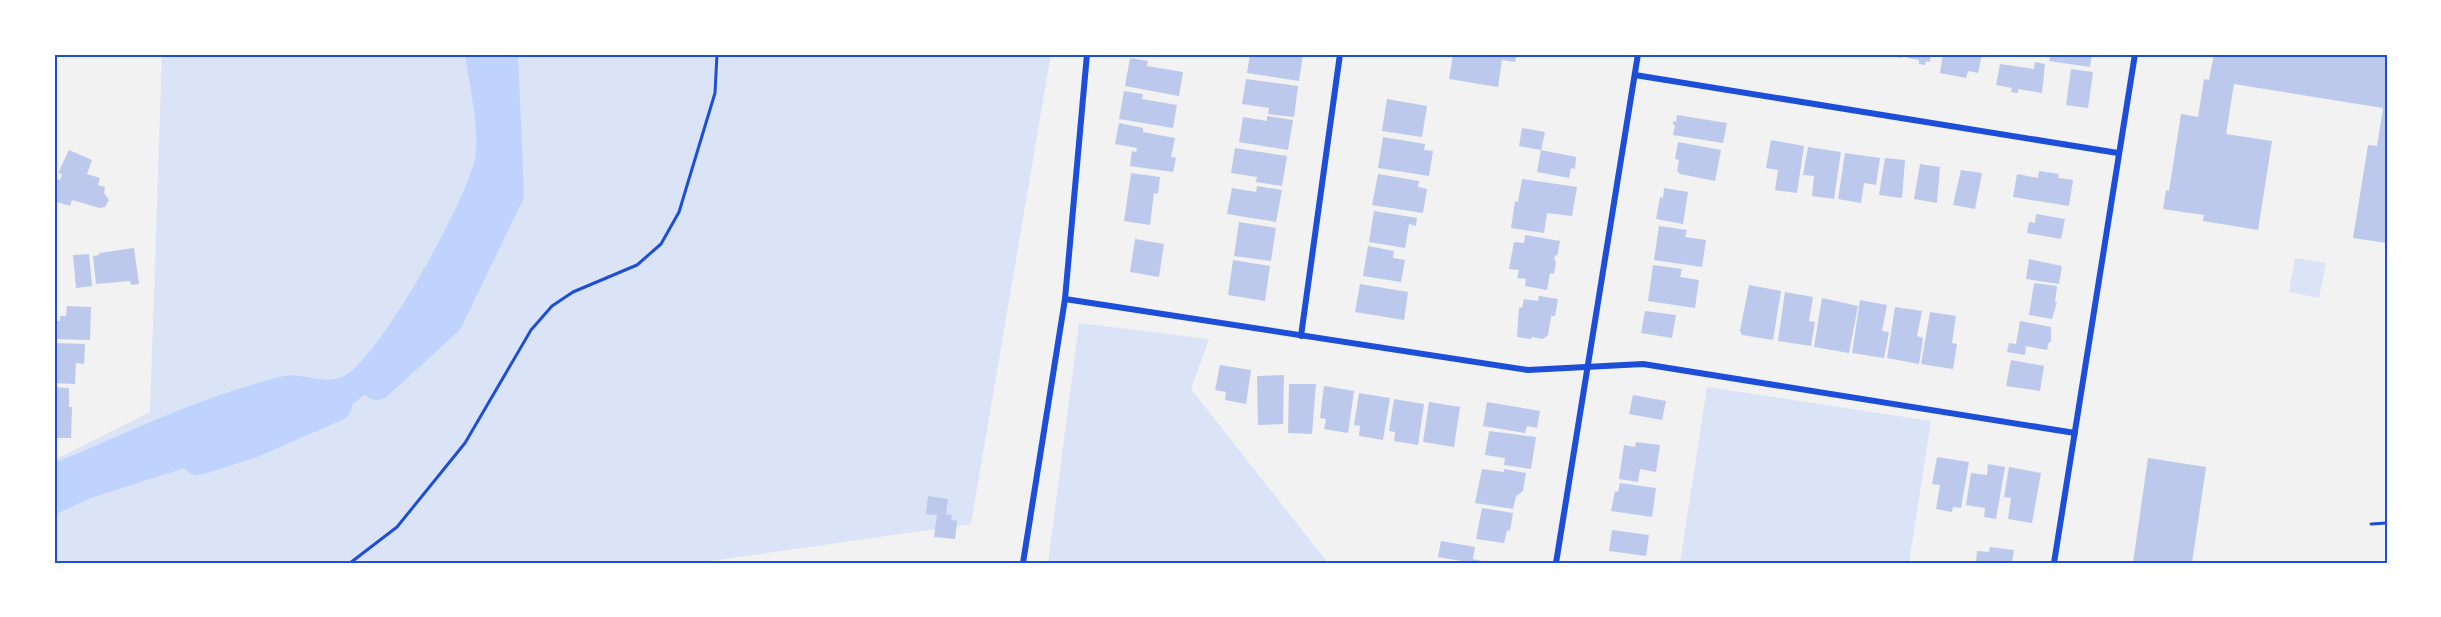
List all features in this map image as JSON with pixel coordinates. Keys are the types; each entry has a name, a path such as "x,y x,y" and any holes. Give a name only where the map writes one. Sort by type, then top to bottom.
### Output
{"street":[{"path":"1023,563 1065,299 1087,54"},
{"path":"1300,336 1340,54"},
{"path":"1556,563 1638,54"},
{"path":"2054,563 2135,54"},
{"path":"1635,75 2118,153"},
{"path":"1065,299 1528,370 1643,364 2075,433"}],"path":[{"path":"350,563 397,527 465,443 531,330 552,306 573,292 637,265 661,244 679,212 716,93 717,54"},
{"path":"2371,524 2387,523"}],"shaded area":[{"path":"162,54 1051,54 971,524 697,563 54,563 54,460 150,412"},
{"path":"2295,258 2326,263 2319,298 2289,292"},
{"path":"1079,323 1209,339 1191,389 1328,563 1048,563"},
{"path":"1707,387 1931,421 1909,563 1680,563"}],"water":[{"path":"465,54 510,54 515,85 499,207 455,292 400,367 317,432 291,420 219,457 91,498 54,515 54,463 225,393 291,375 335,379 342,377 358,365 398,312 419,277 469,178 475,158 476,134"}],"building":[{"path":"1250,54 1303,54 1299,81 1247,73"},
{"path":"1517,54 1515,62 1502,60 1498,87 1449,79 1453,55"},
{"path":"1881,54 1902,54 1901,58"},
{"path":"1907,54 1931,54 1930,62 1926,61 1925,65 1919,64 1919,60 1907,58"},
{"path":"1943,54 1982,54 1978,73 1968,71 1966,78 1940,73"},
{"path":"2051,54 2092,54 2090,67 2049,61"},
{"path":"2214,54 2387,54 2387,243 2353,238 2368,145 2377,146 2383,108 2234,84 2226,134 2272,141 2258,230 2203,221 2204,215 2163,209 2166,190 2169,191 2181,114 2198,117 2204,79 2209,80"},
{"path":"1130,58 1148,61 1147,66 1183,72 1179,96 1125,86"},
{"path":"2035,62 2045,64 2042,93 2018,89 2018,93 2011,92 2012,88 1996,85 2000,64 2034,69"},
{"path":"2071,69 2093,72 2088,108 2066,105"},
{"path":"1246,79 1298,86 1294,117 1268,114 1269,108 1242,104"},
{"path":"1124,91 1143,94 1142,99 1177,105 1173,128 1119,119"},
{"path":"1387,99 1427,106 1422,137 1382,131"},
{"path":"1677,115 1727,123 1723,143 1673,135 1675,125 1673,121 1676,122"},
{"path":"1267,116 1293,120 1288,150 1239,142 1243,117 1267,121"},
{"path":"1119,123 1143,128 1143,132 1175,138 1171,157 1176,158 1173,172 1130,166 1132,151 1136,152 1137,148 1115,144"},
{"path":"1522,128 1545,132 1541,150 1519,146"},
{"path":"1383,137 1425,144 1424,150 1433,151 1429,176 1378,168"},
{"path":"1771,140 1804,146 1797,193 1775,190 1778,170 1766,168"},
{"path":"1678,142 1721,150 1715,181 1680,174 1677,171 1679,160 1675,159"},
{"path":"1808,147 1841,152 1834,199 1812,196 1814,176 1803,175"},
{"path":"1235,148 1287,156 1282,186 1256,182 1257,177 1231,173"},
{"path":"69,150 92,160 87,174 100,178 98,185 105,187 104,193 109,200 105,207 100,208 72,200 70,206 54,201 55,179 60,180 62,174 58,173"},
{"path":"1541,150 1576,157 1575,169 1571,168 1569,178 1537,172"},
{"path":"1845,153 1880,158 1876,185 1864,183 1861,203 1838,199"},
{"path":"1885,158 1905,160 1902,198 1879,195"},
{"path":"1920,164 1940,167 1937,203 1914,199"},
{"path":"1961,170 1982,173 1975,209 1953,205"},
{"path":"2039,171 2059,174 2058,178 2073,180 2069,206 2013,197 2017,174 2038,178"},
{"path":"1131,173 1160,177 1158,194 1154,193 1150,225 1124,221"},
{"path":"1378,174 1419,181 1418,187 1427,189 1423,213 1372,205"},
{"path":"1522,179 1577,187 1572,216 1547,213 1544,233 1511,228 1515,201 1518,202"},
{"path":"1257,186 1282,190 1276,222 1227,214 1232,188 1256,192"},
{"path":"1664,188 1688,192 1683,224 1656,219"},
{"path":"1374,211 1417,218 1416,226 1409,224 1405,248 1369,242"},
{"path":"2036,214 2065,219 2061,239 2027,233 2029,222 2035,223"},
{"path":"1239,222 1276,228 1271,261 1234,256"},
{"path":"1659,226 1687,230 1685,237 1706,240 1702,267 1654,260"},
{"path":"1525,235 1560,241 1554,260 1556,261 1554,274 1550,273 1547,290 1525,286 1526,279 1517,278 1519,270 1509,269 1514,242 1524,243"},
{"path":"1135,239 1164,244 1159,277 1130,272"},
{"path":"1368,246 1394,251 1393,258 1405,260 1401,282 1363,276"},
{"path":"134,248 139,284 131,285 130,281 96,284 93,256"},
{"path":"89,254 92,286 76,288 73,255"},
{"path":"2029,259 2062,266 2059,284 2026,279"},
{"path":"1233,260 1270,266 1265,301 1228,295"},
{"path":"1653,265 1682,269 1680,277 1699,280 1695,308 1648,301"},
{"path":"2034,283 2057,286 2055,302 2057,302 2052,319 2029,315"},
{"path":"1360,284 1408,292 1404,320 1355,312"},
{"path":"1749,285 1781,291 1773,340 1742,335 1740,331"},
{"path":"1785,292 1813,297 1809,321 1815,322 1811,346 1778,341"},
{"path":"1539,296 1558,299 1555,316 1551,316 1548,335 1543,339 1517,337 1519,307 1522,308 1524,299 1538,301"},
{"path":"1822,298 1858,306 1849,353 1814,347"},
{"path":"1860,300 1887,305 1882,331 1889,332 1884,358 1852,353"},
{"path":"67,306 91,307 90,340 54,339 54,321 60,321 60,316 66,316"},
{"path":"1895,307 1922,311 1917,336 1923,338 1919,364 1887,358"},
{"path":"1645,311 1676,315 1672,338 1641,333"},
{"path":"1930,312 1956,316 1952,343 1957,344 1953,369 1921,364"},
{"path":"2020,321 2051,327 2051,342 2047,350 2026,346 2025,355 2007,352 2009,343 2016,344"},
{"path":"54,343 85,344 84,364 76,363 75,384 54,383"},
{"path":"2011,360 2044,366 2040,391 2006,386"},
{"path":"1220,365 1251,370 1246,404 1225,400 1226,392 1215,390"},
{"path":"1284,375 1283,424 1258,425 1257,376"},
{"path":"1289,384 1316,384 1312,434 1288,433"},
{"path":"1324,386 1354,391 1348,433 1324,429 1326,419 1320,418"},
{"path":"54,387 69,388 69,407 72,407 71,438 54,438"},
{"path":"1359,393 1390,398 1383,440 1359,436 1360,426 1354,425"},
{"path":"1633,395 1666,401 1662,420 1629,414"},
{"path":"1394,399 1424,404 1418,445 1394,441 1395,432 1389,431"},
{"path":"1429,402 1460,407 1454,447 1423,442"},
{"path":"1487,402 1540,411 1537,428 1527,426 1525,433 1483,426"},
{"path":"1489,431 1536,437 1531,469 1504,465 1505,458 1485,455"},
{"path":"1636,442 1660,445 1656,472 1640,469 1638,482 1619,479 1624,445 1635,447"},
{"path":"1937,457 1969,462 1961,508 1953,507 1952,512 1936,509 1940,485 1932,484"},
{"path":"2148,458 2206,467 2192,563 2133,563"},
{"path":"1988,464 2005,467 1996,519 1984,517 1985,508 1966,505 1971,473 1987,475"},
{"path":"2009,467 2041,473 2032,523 2008,519 2011,498 2004,497"},
{"path":"1482,469 1504,472 1504,469 1526,473 1523,491 1516,496 1513,509 1475,503"},
{"path":"1620,483 1656,488 1652,517 1611,511 1615,491 1618,492"},
{"path":"928,496 948,499 946,514 952,515 951,520 957,521 955,539 934,537 937,515 926,514"},
{"path":"1482,508 1513,513 1510,531 1507,530 1504,543 1476,539"},
{"path":"1612,530 1649,535 1646,556 1609,551"},
{"path":"1441,541 1475,547 1473,559 1491,563 1473,563 1438,557"},
{"path":"1990,547 2014,550 2012,563 1976,563 1977,551 1989,552"}],"waterway":[{"path":"377,384 447,320 508,194 502,54"},
{"path":"198,459 249,443 336,405"}]}
